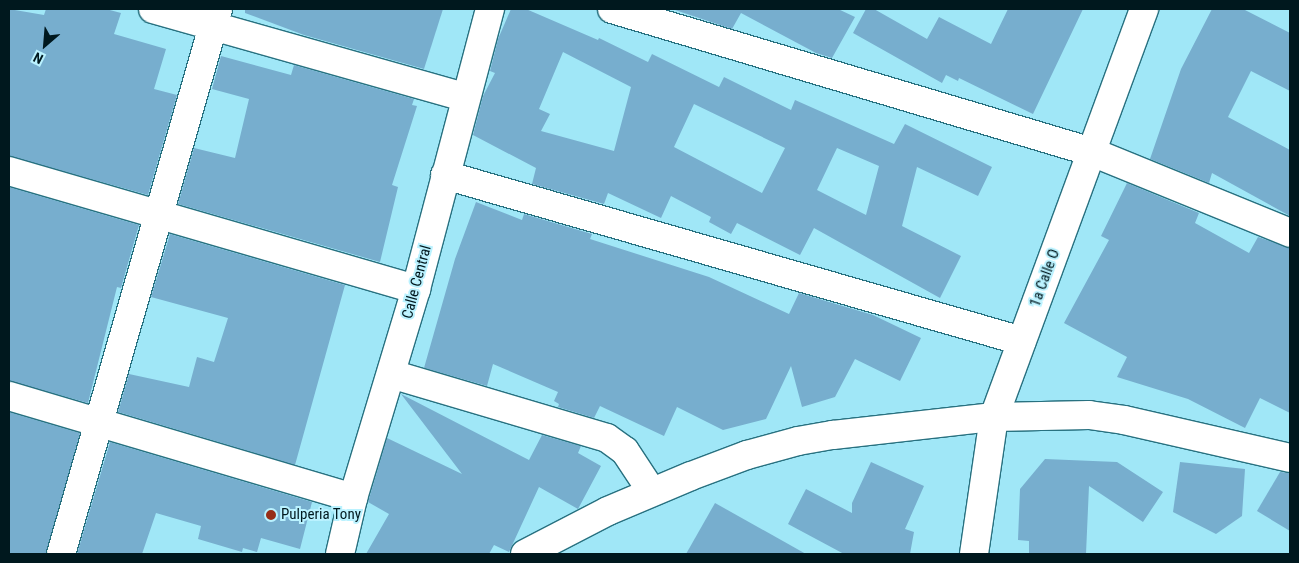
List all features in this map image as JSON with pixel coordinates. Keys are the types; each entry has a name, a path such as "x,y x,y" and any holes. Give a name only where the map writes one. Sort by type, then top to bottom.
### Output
{"street":[{"path":"153,9 216,17 465,97"},
{"name":"Calle Central","path":"340,554 353,498 416,289 465,97 490,9"},
{"path":"612,9 1092,152 1290,233"},
{"name":"1a Calle O","path":"974,554 994,417 1144,9"},
{"path":"60,554 216,17"},
{"path":"9,171 416,289"},
{"path":"445,175 1022,341"},
{"path":"390,374 608,438 625,451 652,492"},
{"path":"9,396 353,498"},
{"path":"525,554 652,492 747,455 798,441 994,417 1053,414 1098,416 1290,458"}],"building":[{"path":"9,9 44,15 46,9 106,9 121,13 114,34 166,49 154,89 177,95 148,195 9,156"},
{"path":"245,9 443,9 424,69 304,35 245,13"},
{"path":"511,9 526,9 598,40 599,38 648,62 652,54 719,87 724,77 791,110 795,100 894,144 905,124 992,167 978,196 917,167 902,226 961,256 940,298 814,228 800,255 737,223 731,234 709,222 711,217 671,196 661,218 608,193 604,204 532,184 536,168 473,135 483,96 495,73 490,71 498,39","holes":["563,52 631,87 614,151 541,131 550,114 539,109","694,104 785,148 762,193 674,147","837,148 879,166 866,215 817,190"]},
{"path":"672,9 838,9 855,17 832,58 816,53 741,13 732,29"},
{"path":"866,9 874,9 927,39 939,17 991,44 1008,9 1083,9 1033,114 959,78 958,81 946,75 942,83 853,33"},
{"path":"1212,9 1243,9 1290,33 1290,91 1251,71 1228,117 1290,150 1290,216 1212,173 1209,183 1150,159 1181,69"},
{"path":"221,56 291,75 294,65 414,99 412,105 417,106 392,185 398,187 380,262 178,204 194,148 235,158 249,99 212,89"},
{"path":"1127,183 1199,213 1195,223 1249,253 1258,237 1290,248 1290,413 1260,398 1245,428 1188,399 1117,377 1127,357 1064,323 1109,240 1101,236"},
{"path":"9,187 139,225 121,288 117,287 88,403 9,381"},
{"path":"476,202 522,220 524,214 592,234 590,239 709,277 789,314 799,293 873,315 921,338 900,381 855,359 835,397 802,407 791,366 766,419 723,430 677,407 664,436 600,406 594,418 558,407 559,404 554,401 558,392 493,364 487,386 424,368 455,259"},
{"path":"170,234 345,285 295,465 118,412 129,374 189,387 197,357 214,362 228,318 151,297"},
{"path":"401,394 529,460 542,435 581,446 578,453 601,466 578,509 539,487 509,552 494,545 489,554 366,554 389,514 368,502 387,438 462,474"},
{"path":"9,412 80,433 46,554 9,554"},
{"path":"110,442 312,502 300,549 261,538 257,552 243,548 242,552 198,539 201,526 156,513 142,554 77,554"},
{"path":"1045,459 1117,462 1163,492 1143,522 1089,486 1086,554 1029,554 1029,541 1018,540 1020,489"},
{"path":"871,462 924,486 905,529 914,532 910,554 844,554 788,524 806,489 852,513 852,503"},
{"path":"1180,462 1245,469 1242,516 1216,534 1173,512"},
{"path":"1280,472 1290,473 1290,531 1257,511"},
{"path":"715,503 806,554 686,554"}],"place":[{"name":"Pulperia Tony","path":"271,515"}]}
